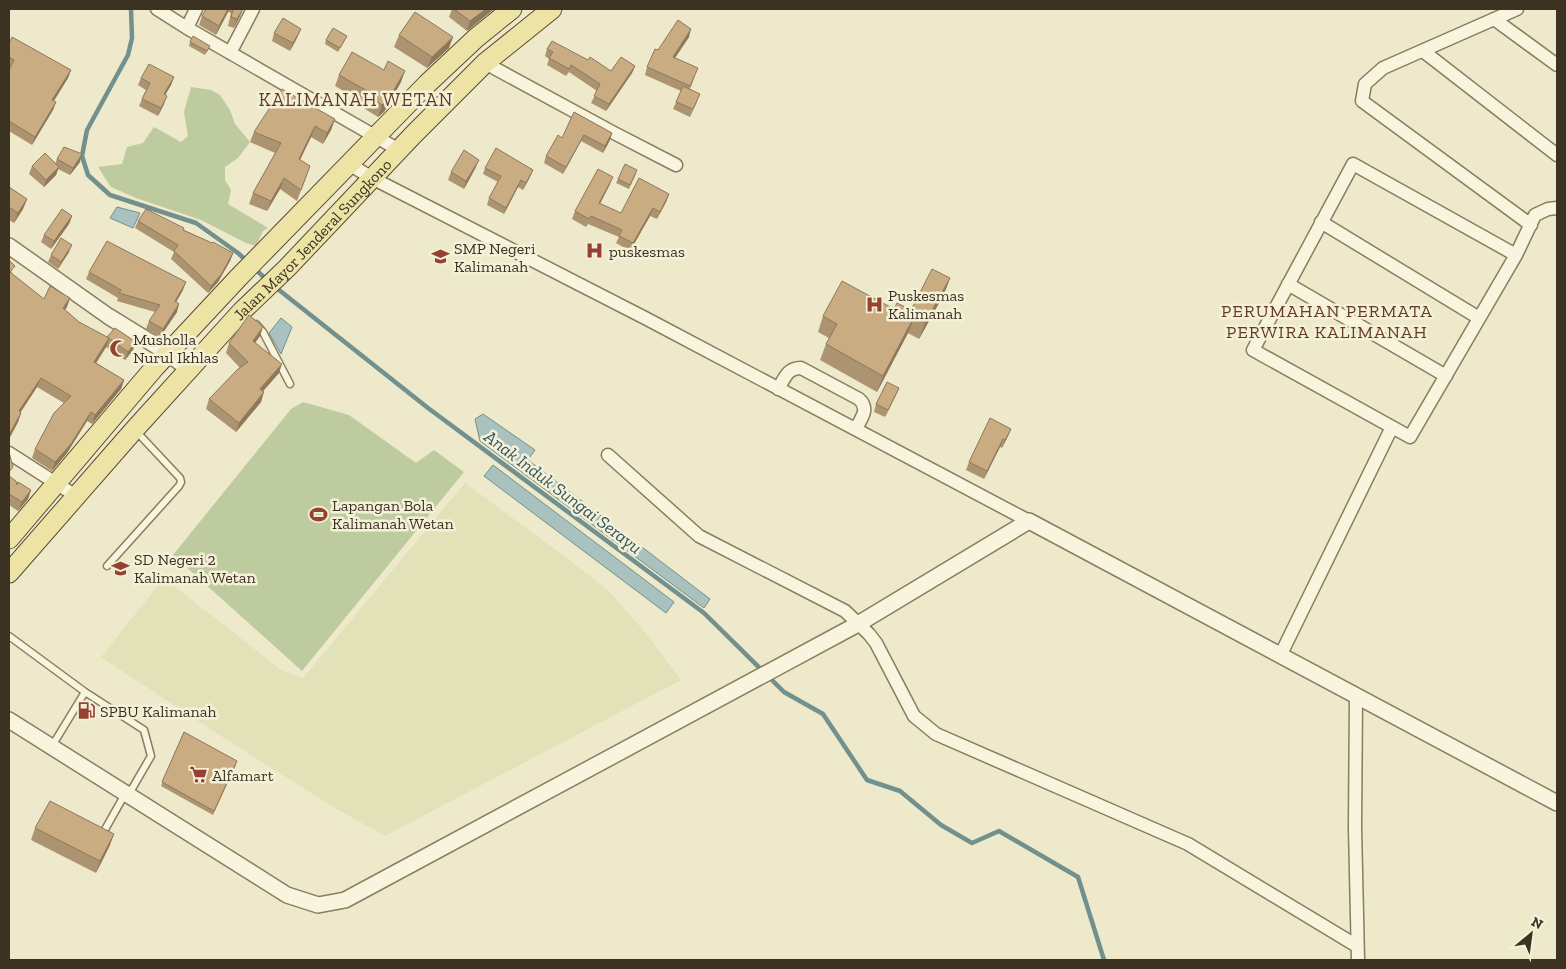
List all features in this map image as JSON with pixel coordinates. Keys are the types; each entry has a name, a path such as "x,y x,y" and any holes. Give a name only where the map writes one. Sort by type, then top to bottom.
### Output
{"main road":[{"name":"Jalan Mayor Jenderal Sungkono","path":"9,539 168,353 238,278 376,136 476,38 512,9"},
{"name":"Jalan Mayor Jenderal Sungkono","path":"9,573 188,369 242,311 287,268 485,63 552,9"}],"street":[{"path":"157,9 399,150"},
{"path":"187,28 196,9"},
{"path":"230,53 253,9"},
{"path":"1517,9 1384,68 1364,84 1362,101 1531,224"},
{"path":"1494,19 1557,65"},
{"path":"1424,51 1557,155"},
{"path":"485,63 605,129 676,165"},
{"path":"349,164 372,178 856,429 1281,654 1557,803"},
{"path":"1516,255 1353,164 1253,350 1410,437 1516,255 1535,215 1548,209 1557,208"},
{"path":"1321,222 1479,318"},
{"path":"9,246 108,316 168,353 188,369"},
{"path":"1288,284 1446,376"},
{"path":"778,389 790,370 801,368 864,403 865,411 856,429"},
{"path":"1281,654 1392,427"},
{"path":"9,453 76,496"},
{"path":"608,455 699,536 845,611 876,643 914,716 936,734 1188,844 1357,946"},
{"path":"9,720 287,894 318,905 345,900 858,624 1029,522"},
{"path":"1356,696 1355,828 1358,960"}],"lane":[{"path":"242,311 263,332 290,384"},
{"path":"107,566 181,482 180,478 134,430"},
{"path":"9,636 85,692 144,730 151,756 103,833"},
{"path":"52,746 85,692"}],"green space":[{"path":"191,87 211,90 220,95 230,110 235,124 250,142 238,158 225,167 225,180 231,190 228,204 268,228 263,231 256,246 246,243 201,220 136,198 111,187 98,167 122,164 127,147 143,143 154,127 181,142 188,136 184,112"},
{"name":"Lapangan Bola Kalimanah Wetan","path":"303,402 349,415 416,463 434,450 464,472 302,671 173,555 291,409"},
{"path":"465,483 609,591 644,631 681,680 385,836 335,808 227,740 101,657 164,578 281,670 303,678"}],"water":[{"path":"117,207 140,213 133,228 110,218"},
{"path":"281,318 292,327 281,354 269,333"},
{"path":"483,414 535,450 528,460 710,599 704,608 480,441 475,419"},
{"path":"493,465 674,602 666,613 484,476"}],"building":[{"path":"206,9 228,9 219,26 202,16"},
{"path":"233,9 243,9 237,19 231,17"},
{"path":"454,9 486,9 470,21"},
{"path":"415,12 453,37 432,57 399,35"},
{"path":"283,18 301,29 293,43 274,33"},
{"path":"678,20 691,29 673,57 698,68 690,86 647,67 655,49 658,50"},
{"path":"333,28 347,36 340,48 326,40"},
{"path":"193,36 210,46 207,51 190,42"},
{"path":"12,37 71,70 52,100 56,102 35,137 9,121 9,70 14,60 9,57 9,43"},
{"path":"552,41 588,60 590,57 611,71 621,57 635,66 609,104 594,96 600,84 571,65 569,69 549,58 553,52 547,49"},
{"path":"352,52 384,70 388,61 405,71 388,100 382,105 369,97 371,93 339,75"},
{"path":"149,64 174,77 164,94 167,96 161,108 142,99 150,83 141,78"},
{"path":"683,86 700,94 693,109 676,102"},
{"path":"282,89 335,119 327,133 315,126 299,159 310,166 301,190 284,178 271,201 253,193 281,143 254,132"},
{"path":"574,112 612,133 605,146 584,135 566,167 546,156 558,135 562,138"},
{"path":"64,147 82,154 73,168 57,159"},
{"path":"496,148 533,170 526,183 521,180 506,208 489,198 501,176 485,168"},
{"path":"464,150 479,160 466,181 451,172"},
{"path":"45,153 59,167 46,180 32,166"},
{"path":"625,164 637,170 630,185 618,179"},
{"path":"598,169 613,177 599,203 621,213 639,178 669,194 660,212 653,208 633,243 619,236 622,230 591,216 589,219 575,211"},
{"path":"9,187 27,199 18,213 9,207"},
{"path":"62,209 72,216 54,241 44,235"},
{"path":"146,209 184,228 183,230 213,242 233,253 221,275 211,286 174,251 178,245 138,221"},
{"path":"61,238 72,245 61,262 51,255"},
{"path":"107,241 186,282 175,301 179,304 163,329 149,321 160,305 119,293 121,290 89,272"},
{"path":"9,260 15,266 10,272 44,299 50,286 70,298 63,308 79,322 109,338 94,362 124,380 95,415 91,412 71,444 55,462 35,449 54,413 71,396 41,378 19,411 21,413 9,432"},
{"path":"932,269 950,278 925,323 914,317 883,376 826,344 837,324 823,316 842,281 894,309 897,303 911,310"},
{"path":"249,315 263,327 253,341 282,364 260,389 264,392 239,423 209,399 238,369 248,362 229,343"},
{"path":"115,328 136,342 128,352 107,337"},
{"path":"887,382 899,388 888,410 876,404"},
{"path":"990,418 1011,429 1005,440 1003,439 987,471 969,462"},
{"path":"9,452 13,467 9,472"},
{"path":"9,476 16,481 17,485 18,482 31,490 22,502 9,494"},
{"name":"Alfamart","path":"184,732 237,761 214,811 162,782"},
{"path":"50,801 114,834 100,861 35,828"}],"waterway":[{"name":"Anak Induk Sungai Serayu","path":"131,9 132,38 128,55 87,130 82,156 88,175 110,195 196,223 248,262"},
{"name":"Anak Induk Sungai Serayu","path":"253,267 268,281"},
{"name":"Anak Induk Sungai Serayu","path":"274,286 428,408 704,613 784,692 823,714 867,780 900,791 941,825 972,843 999,831 1078,877 1104,960"}],"place":[{"name":"puskesmas","path":"595,251"},
{"name":"SMP Negeri Kalimanah","path":"440,257"},
{"name":"Puskesmas Kalimanah","path":"874,304"},
{"name":"Musholla Nurul Ikhlas","path":"119,348"},
{"name":"Lapangan Bola Kalimanah Wetan","path":"318,514"},
{"name":"SD Negeri 2 Kalimanah Wetan","path":"120,568"},
{"name":"SPBU Kalimanah","path":"86,711"},
{"name":"Alfamart","path":"198,775"}],"district":[{"name":"KALIMANAH WETAN","path":"356,99"},
{"name":"PERUMAHAN PERMATA PERWIRA KALIMANAH","path":"1327,321"}]}
